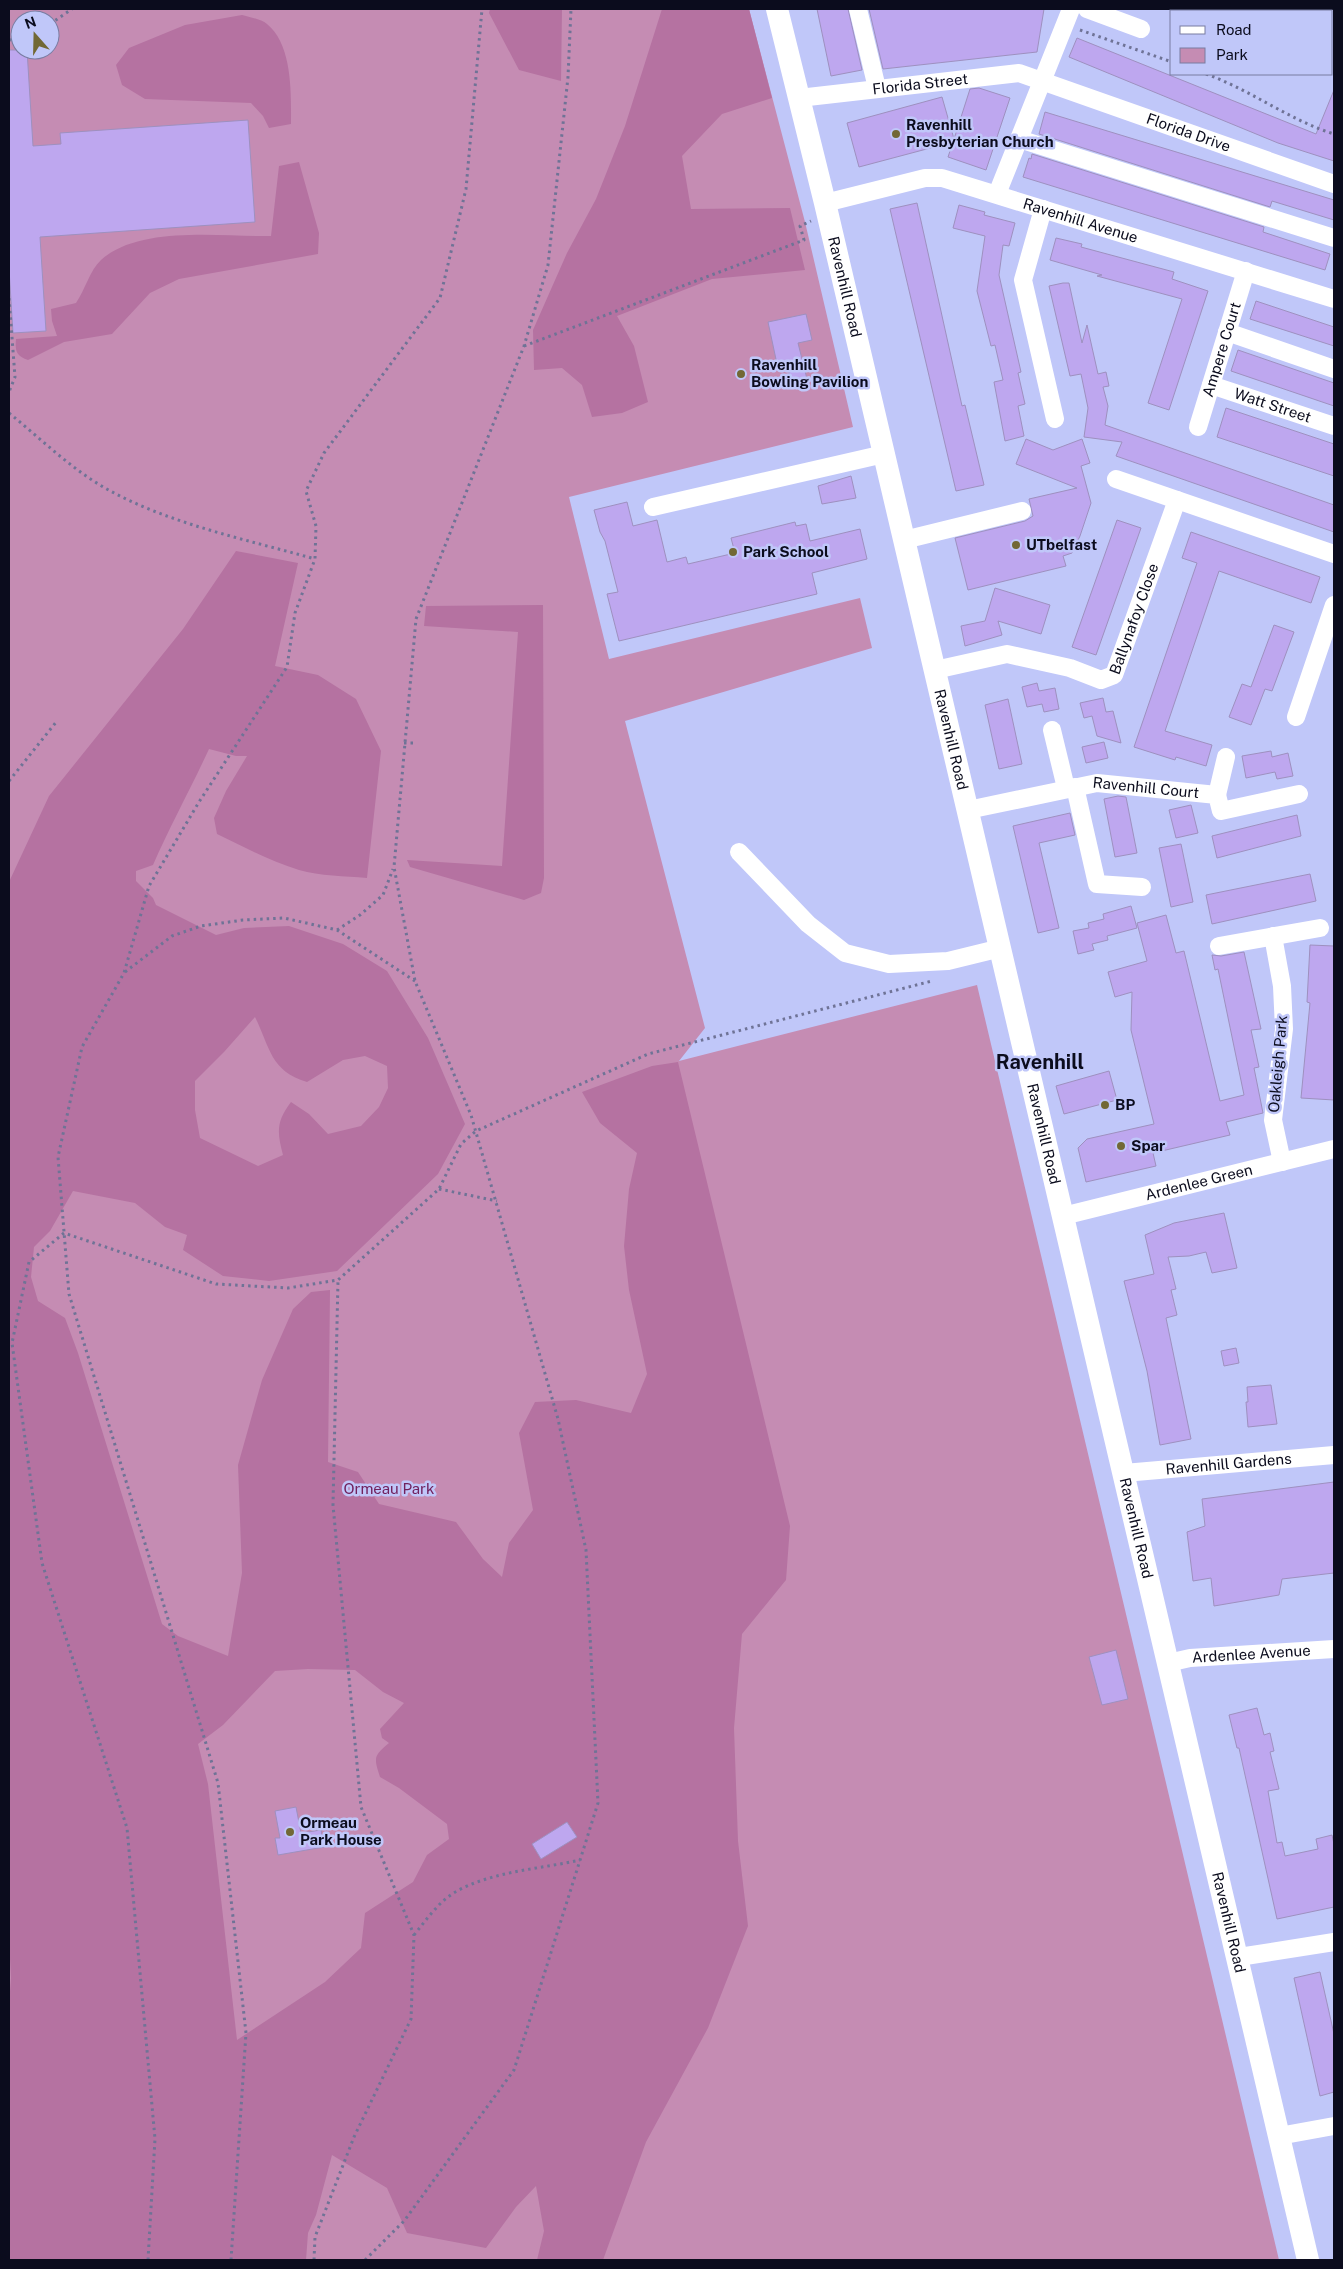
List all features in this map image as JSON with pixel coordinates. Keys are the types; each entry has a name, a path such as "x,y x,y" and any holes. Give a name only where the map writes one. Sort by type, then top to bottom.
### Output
{"main road":[{"name":"Ravenhill Road","path":"777,9 825,203 1308,2260"}],"street":[{"path":"858,9 877,88"},
{"path":"1087,9 1141,29"},
{"path":"997,194 1068,16"},
{"name":"Florida Street","path":"799,98 1019,73 1042,80"},
{"name":"Florida Drive","path":"1042,80 1334,184"},
{"path":"1019,139 1334,238"},
{"name":"Ravenhill Avenue","path":"825,203 925,178 942,178 1334,298"},
{"path":"1043,209 1023,280 1055,419"},
{"name":"Ampere Court","path":"1198,427 1246,271"},
{"path":"1227,332 1334,369"},
{"name":"Watt Street","path":"1211,385 1334,426"},
{"path":"653,507 884,454"},
{"path":"1116,479 1334,554"},
{"name":"Ballynafoy Close","path":"935,670 1007,654 1070,668 1101,680 1114,675 1177,500"},
{"path":"904,540 1022,511"},
{"path":"1296,718 1334,605"},
{"name":"Ravenhill Court","path":"1052,730 1071,788 1097,884 1142,887"},
{"name":"Ravenhill Court","path":"1226,757 1217,795 1221,811 1299,794"},
{"name":"Ravenhill Court","path":"968,810 1097,783 1115,783 1217,795"},
{"path":"738,852 808,924 845,954 890,964 948,961 1000,948"},
{"path":"1219,946 1320,928"},
{"name":"Oakleigh Park","path":"1273,936 1282,986 1284,1029 1273,1120 1282,1162"},
{"name":"Ardenlee Green","path":"1063,1216 1334,1149"},
{"name":"Ravenhill Gardens","path":"1124,1473 1334,1455"},
{"name":"Ardenlee Avenue","path":"1168,1663 1190,1658 1334,1649"},
{"path":"1238,1957 1334,1942"},
{"path":"1279,2136 1334,2126"}],"path":[{"path":"60,17 72,9"},
{"path":"231,2260 246,2033 218,1783 69,1294 58,1157 82,1047 124,973 149,886 198,802 287,667 295,613 315,559 316,526 306,491 324,453 440,298 466,189 482,9"},
{"path":"365,2260 404,2220 514,2070 598,1803 586,1550 558,1419 476,1131 416,981 394,867 416,619 524,346 548,265 568,77 571,9"},
{"path":"1068,16 1170,61"},
{"path":"1209,75 1231,83 1313,128 1334,134"},
{"path":"524,346 804,240 800,226 811,221"},
{"path":"9,298 15,377 9,392"},
{"path":"9,413 66,460 105,488 169,516 315,559"},
{"path":"9,781 57,721"},
{"path":"404,743 415,744"},
{"path":"337,930 360,916 383,895 394,867"},
{"path":"124,973 172,936 202,926 243,920 284,918 337,930 416,981"},
{"path":"64,1233 216,1284 288,1288 338,1280 439,1189 461,1144 476,1131 648,1054 936,980"},
{"path":"439,1189 497,1201"},
{"path":"64,1233 29,1262 12,1343 42,1563 126,1828 156,2139 148,2260"},
{"path":"314,2260 315,2236 351,2146 411,2019 414,1934 360,1807 333,1505 338,1280"},
{"path":"414,1934 434,1909 457,1891 515,1871 554,1866 580,1860"}],"green space":[{"name":"Ormeau Park","path":"9,9 749,9 805,222 853,427 569,497 609,659 860,598 872,648 625,721 705,1028 679,1061 977,985 1279,2260 9,2260"}],"shaded area":[{"path":"490,9 562,9 561,81 519,70 489,13"},
{"path":"662,9 749,9 772,98 722,114 682,156 691,209 790,208 805,270 712,279 617,316 634,346 648,402 622,413 592,417 582,385 562,368 534,370 533,330 567,253 596,199 625,126"},
{"path":"242,15 258,19 267,24 282,44 289,71 291,124 269,128 263,116 251,103 145,99 122,85 116,65 129,48 185,25"},
{"path":"299,162 319,233 318,254 179,279 150,293 112,334 64,342 28,360 19,355 16,350 16,339 57,336 52,321 51,309 76,303 97,264 117,249 159,237 182,235 271,236 279,166"},
{"path":"236,551 298,563 275,666 318,675 356,699 381,751 367,878 324,875 299,870 267,858 217,834 214,818 226,791 247,756 236,756 209,749 153,865 136,871 136,881 153,898 156,905 216,935 244,928 289,926 343,944 387,971 428,1038 465,1124 438,1174 337,1271 269,1281 223,1276 183,1250 187,1235 165,1227 135,1203 73,1191 50,1231 34,1247 31,1277 38,1301 65,1318 78,1353 162,1624 178,1636 228,1656 242,1573 238,1465 262,1380 293,1309 311,1292 330,1290 328,1462 358,1472 379,1504 456,1522 483,1559 502,1577 509,1543 533,1510 519,1433 535,1402 576,1400 631,1413 647,1374 629,1290 624,1246 629,1189 637,1153 600,1123 582,1092 652,1066 678,1062 790,1526 786,1580 742,1634 734,1728 738,1841 748,1926 708,2028 646,2142 603,2260 537,2260 544,2231 536,2186 516,2207 486,2248 407,2233 387,2188 332,2155 316,2215 308,2233 306,2260 9,2260 9,2005 11,1978 9,1940 9,882 49,796 183,629","holes":["255,1017 268,1048 278,1065 295,1077 307,1082 343,1060 365,1056 387,1066 388,1088 379,1107 361,1126 328,1134 309,1114 291,1102 280,1121 279,1127 283,1155 258,1166 200,1138 195,1110 195,1081","308,1669 355,1670 383,1692 404,1703 380,1729 382,1738 389,1743 380,1751 376,1758 380,1777 399,1788 447,1824 449,1839 427,1855 413,1882 365,1913 361,1948 325,1982 237,2040 208,1784 198,1744 223,1725 275,1671"]},
{"path":"543,605 544,878 541,893 524,900 410,867 407,860 502,866 518,632 424,626 426,606"}],"building":[{"path":"817,9 848,9 862,70 831,76"},
{"path":"869,9 1044,9 1037,52 883,69"},
{"path":"1077,38 1316,134 1334,90 1334,161 1278,143 1069,57"},
{"path":"9,50 10,60 28,60 33,146 61,144 60,133 248,120 255,222 40,237 46,331 13,333 9,269"},
{"path":"979,88 1010,98 986,170 948,157 953,142 859,167 847,123 942,97 954,139 970,89"},
{"path":"1045,112 1334,200 1334,220 1272,201 1270,207 1039,134"},
{"path":"1032,154 1264,227 1263,232 1330,254 1325,270 1023,177"},
{"path":"917,203 962,406 965,405 984,485 956,491 890,209"},
{"path":"959,205 985,212 984,215 1015,223 1009,246 1003,245 999,275 1021,372 1018,373 1025,404 1018,406 1024,436 1005,441 994,382 1003,380 995,345 991,346 977,291 985,236 953,228"},
{"path":"1056,238 1082,244 1081,247 1174,272 1172,279 1208,291 1169,410 1148,403 1182,299 1097,276 1102,275 1050,260"},
{"path":"1069,283 1082,343 1087,325 1098,374 1106,372 1109,386 1103,387 1108,406 1105,425 1334,505 1334,532 1116,456 1122,442 1084,437 1088,408 1081,374 1070,376 1049,286"},
{"path":"1256,301 1334,327 1334,346 1250,319"},
{"path":"806,314 812,340 798,343 807,379 791,383 787,362 777,364 768,322"},
{"path":"1238,350 1334,383 1334,406 1231,371"},
{"path":"1226,408 1334,444 1334,476 1217,437"},
{"name":"UTbelfast","path":"1026,439 1053,450 1082,439 1090,463 1081,466 1091,503 1080,536 1072,553 1063,556 1066,566 968,590 955,538 1025,521 1033,516 1029,499 1077,488 1016,464"},
{"path":"851,476 856,498 822,504 818,486"},
{"path":"627,502 633,526 657,520 667,562 686,557 688,564 735,553 731,538 795,522 796,526 806,524 810,541 860,529 867,559 812,573 817,594 619,641 607,594 618,592 605,541 600,532 594,510"},
{"path":"1117,520 1141,528 1096,655 1072,647"},
{"path":"1191,532 1320,577 1311,603 1219,571 1165,731 1212,745 1206,766 1176,757 1175,760 1134,747 1197,563 1182,558"},
{"path":"995,588 1050,605 1041,634 998,621 1002,635 965,646 961,626 985,621"},
{"path":"1274,625 1294,632 1272,691 1265,689 1251,725 1229,717 1242,684 1251,687"},
{"path":"1037,683 1039,691 1055,688 1059,709 1044,712 1042,704 1027,707 1022,687"},
{"path":"1103,698 1106,712 1113,711 1121,743 1097,736 1092,716 1084,718 1080,703"},
{"path":"1008,699 1022,764 999,769 985,705"},
{"path":"1104,742 1108,758 1086,763 1082,747"},
{"path":"1271,751 1272,757 1288,753 1293,776 1277,779 1275,772 1246,778 1242,756"},
{"path":"1118,796 1126,797 1137,853 1115,857 1104,799"},
{"path":"1191,805 1198,833 1176,838 1169,810"},
{"path":"1070,813 1075,835 1039,843 1059,928 1038,933 1013,826"},
{"path":"1297,815 1301,836 1217,858 1212,836"},
{"path":"1181,844 1193,902 1171,907 1159,848"},
{"path":"1310,874 1316,901 1212,924 1206,895"},
{"path":"1131,906 1137,928 1107,936 1108,940 1092,944 1094,950 1078,954 1073,931 1089,928 1088,923 1104,919 1103,914"},
{"path":"1166,915 1176,953 1184,951 1220,1101 1244,1095 1218,969 1215,970 1212,955 1221,956 1244,952 1261,1029 1251,1030 1259,1067 1254,1068 1263,1113 1226,1122 1230,1135 1153,1153 1156,1166 1086,1182 1078,1148 1087,1139 1154,1124 1131,1030 1132,992 1115,997 1108,972 1147,961 1137,923"},
{"path":"1310,945 1334,946 1334,1100 1301,1098 1310,1003 1307,1002"},
{"path":"1109,1071 1117,1100 1064,1114 1056,1086"},
{"path":"1224,1213 1237,1268 1212,1273 1206,1252 1189,1256 1168,1257 1176,1289 1171,1290 1177,1315 1166,1318 1191,1439 1160,1445 1147,1371 1124,1281 1154,1274 1145,1235 1174,1223"},
{"path":"1236,1348 1239,1363 1224,1366 1221,1351"},
{"path":"1271,1385 1277,1424 1248,1427 1247,1387"},
{"path":"1334,1482 1334,1573 1282,1579 1279,1595 1214,1606 1211,1578 1193,1581 1187,1532 1205,1526 1202,1499"},
{"path":"1116,1650 1128,1699 1102,1705 1089,1657"},
{"path":"1257,1708 1264,1735 1270,1733 1274,1751 1270,1752 1279,1789 1268,1791 1277,1843 1282,1842 1285,1856 1318,1849 1316,1839 1332,1835 1334,1844 1334,1907 1277,1919 1239,1748 1237,1748 1229,1715"},
{"name":"Ormeau Park House","path":"296,1807 301,1833 321,1830 324,1847 278,1855 275,1838 280,1838 275,1811"},
{"path":"567,1822 577,1837 541,1859 532,1844"},
{"path":"1320,1972 1334,2034 1334,2092 1320,2096 1294,1978"}],"place":[{"name":"Ravenhill Presbyterian Church","path":"896,134"},
{"name":"Ravenhill Bowling Pavilion","path":"741,374"},
{"name":"UTbelfast","path":"1016,545"},
{"name":"Park School","path":"733,552"},
{"name":"BP","path":"1105,1105"},
{"name":"Spar","path":"1121,1146"},
{"name":"Ormeau Park House","path":"290,1832"}],"district":[{"name":"Ravenhill","path":"1040,1062"}]}
